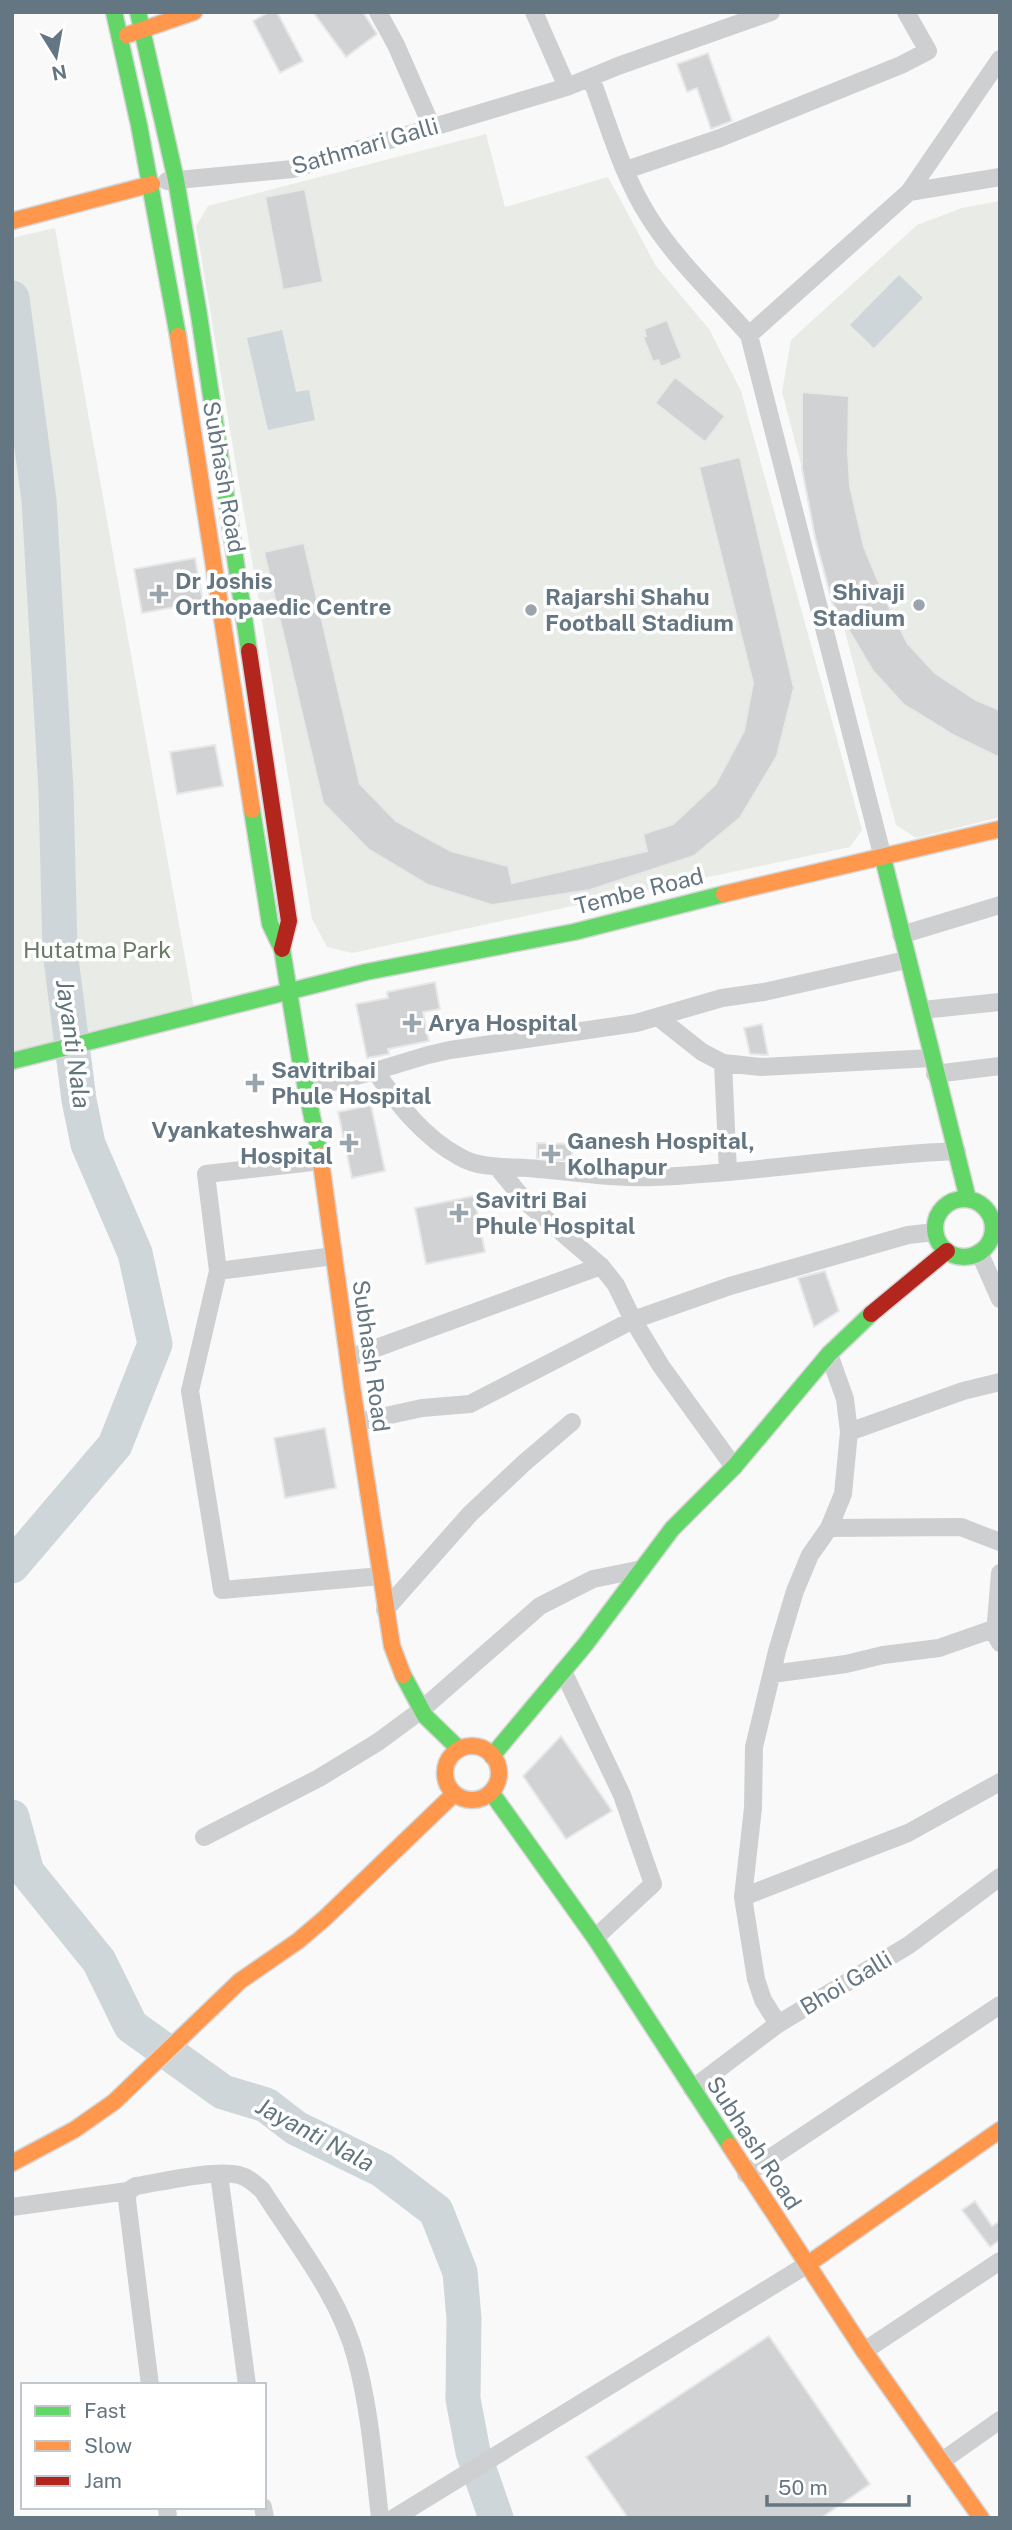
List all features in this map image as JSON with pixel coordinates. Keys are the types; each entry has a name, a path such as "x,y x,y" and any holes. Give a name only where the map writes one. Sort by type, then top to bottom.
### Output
{"main road":[{"name":"Subhash Road","path":"114,12 152,184 215,554 270,924 282,949 321,1161 392,1646 406,1685 420,1711 439,1735 459,1749"},
{"name":"Subhash Road","path":"138,12 176,180 199,315 289,921 282,949"},
{"path":"119,37 194,12"},
{"name":"Sathmari Galli","path":"15,220 152,184"},
{"name":"Tembe Road","path":"12,1061 366,972 574,932 789,877 1000,830"},
{"path":"883,858 906,960 922,1010 933,1066 968,1199"},
{"path":"968,1199 988,1203 993,1231 986,1247 979,1252 963,1256 941,1246 935,1232 937,1217 946,1205 968,1199"},
{"path":"492,1756 585,1645 673,1529 734,1467 829,1354 947,1251"},
{"path":"477,1747 492,1756 499,1772 498,1781 491,1793 471,1801 454,1794 445,1779 444,1770 447,1762 459,1749 477,1747"},
{"name":"Subhash Road","path":"491,1793 595,1938 746,2174 864,2351 981,2518"},
{"path":"12,2163 74,2130 114,2102 260,1964 302,1937 331,1912 454,1794"},
{"path":"808,2264 1000,2130"}],"street":[{"path":"378,12 401,55 432,127"},
{"path":"534,12 567,87"},
{"name":"Sathmari Galli","path":"152,184 293,169 567,87 618,66 771,12"},
{"path":"626,170 720,138 928,51 906,12"},
{"path":"750,335 909,192 997,65"},
{"path":"591,78 626,170 648,216 683,263 750,335 883,858"},
{"path":"909,192 1000,177"},
{"path":"901,935 1000,905"},
{"path":"306,1089 450,1050 636,1023 722,998 764,992 906,960"},
{"path":"922,1010 1000,1002"},
{"path":"659,1018 702,1052 723,1063 761,1067 1000,1066"},
{"path":"723,1063 728,1172"},
{"path":"375,1071 393,1097 422,1130 438,1143 462,1159 497,1167 535,1168 610,1177 654,1177 957,1151"},
{"path":"321,1161 206,1174 218,1271 190,1391 222,1590 381,1576"},
{"path":"497,1167 526,1202 601,1266 616,1285 633,1320 681,1396 734,1467"},
{"path":"358,1422 422,1408 470,1404 633,1320 730,1286 908,1235 935,1232"},
{"path":"979,1252 1000,1298"},
{"path":"218,1271 334,1256"},
{"path":"349,1359 601,1266"},
{"path":"778,2024 756,1979 743,1897 753,1808 754,1747 795,1591 810,1555 829,1528 844,1494 849,1432 845,1399 829,1354"},
{"path":"849,1432 962,1391 1000,1382"},
{"path":"385,1610 470,1514 572,1422"},
{"path":"829,1528 961,1527 1000,1542"},
{"path":"204,1837 319,1778 379,1742 420,1711 540,1606 593,1579 642,1569"},
{"path":"772,1674 939,1648 998,1635 1000,1576"},
{"path":"563,1671 622,1796 653,1884 595,1938"},
{"path":"743,1897 908,1833 1000,1782"},
{"name":"Bhoi Galli","path":"692,2089 778,2024 909,1945 1000,1877"},
{"path":"746,2174 1000,2005"},
{"path":"219,2174 247,2383"},
{"path":"12,2207 128,2191 136,2186 219,2174 239,2175 262,2190 332,2299 356,2358 380,2518"},
{"path":"128,2191 150,2383"},
{"path":"864,2351 1000,2261"},
{"path":"394,2518 808,2264"},
{"path":"942,2461 1000,2420"}],"green space":[{"name":"Rajarshi Shahu Football Stadium","path":"486,134 505,207 608,177 656,266 709,329 741,391 862,830 850,847 352,953 327,947 312,919 196,226 208,206"},
{"name":"Shivaji Stadium","path":"1000,201 1000,817 916,838 896,825 782,392 791,340 917,225 962,208"},
{"name":"Hutatma Park","path":"55,228 195,1014 12,1061 12,238"}],"shaded area":[{"path":"899,275 923,298 874,348 850,325"},
{"path":"282,330 296,392 309,390 315,420 268,430 247,338"}],"building":[{"path":"269,12 277,12 303,61 280,73 253,21"},
{"path":"313,12 363,12 377,34 346,57"},
{"path":"708,53 732,121 711,129 697,88 687,92 677,64"},
{"path":"305,189 323,282 283,290 265,197"},
{"path":"667,320 682,358 661,367 658,360 653,362 643,337 646,336 644,329"},
{"path":"675,377 725,416 705,442 655,403"},
{"path":"802,392 849,396 850,486 864,547 908,644 935,673 976,700 1000,710 1000,758 955,736 903,704 873,671 832,602 815,537 802,469"},
{"path":"740,457 794,688 777,756 740,818 694,856 590,890 492,905 428,885 368,849 323,803 264,552 304,543 360,784 396,821 451,851 508,866 512,883 647,851 643,834 673,824 715,785 744,731 753,683 699,467"},
{"path":"195,558 203,602 142,613 134,569"},
{"path":"215,745 223,786 177,794 170,752"},
{"path":"435,982 440,1009 423,1012 429,1041 388,1049 389,1054 367,1058 356,1004 388,998 387,992"},
{"path":"762,1024 768,1055 750,1054 744,1028"},
{"path":"371,1105 385,1171 352,1178 338,1112"},
{"path":"537,1143 572,1144 572,1161 537,1158"},
{"path":"474,1196 485,1252 426,1264 415,1208"},
{"path":"825,1271 839,1311 814,1327 798,1278"},
{"path":"325,1428 336,1488 285,1498 274,1438"},
{"path":"561,1736 612,1811 566,1839 523,1776"},
{"path":"975,2201 992,2226 1000,2221 1000,2240 990,2247 962,2210"},
{"path":"769,2336 870,2484 821,2518 628,2518 586,2457"}],"waterway":[{"name":"Jayanti Nala","path":"12,298 39,500 56,790 60,951 79,1100 88,1144 135,1253 155,1344 115,1445 12,1566"},
{"name":"Jayanti Nala","path":"12,1817 27,1872 99,1961 131,2026 223,2092 266,2105 296,2128 382,2170 436,2211 460,2272 464,2319 463,2399 473,2452 496,2518"}],"traffic: fast":[{"path":"114,12 139,125 178,336"},
{"path":"138,12 176,180 249,651"},
{"path":"252,810 270,924 282,949 300,1059 320,1155"},
{"path":"883,858 968,1199"},
{"path":"12,1061 366,972 574,932 724,894"},
{"path":"964,1199 980,1204 988,1212 993,1228 988,1244 980,1252 964,1257 948,1252 940,1244 935,1228 940,1212 948,1204 964,1199"},
{"path":"492,1756 585,1645 672,1529 734,1467 829,1354 871,1314"},
{"path":"403,1675 425,1716 459,1749"},
{"path":"491,1792 595,1938 730,2146"}],"traffic: slow":[{"path":"127,35 194,12"},
{"path":"12,221 152,184"},
{"path":"178,336 252,810"},
{"path":"724,894 1000,829"},
{"path":"320,1155 392,1646 403,1675"},
{"path":"472,1746 491,1754 499,1773 491,1792 472,1800 453,1792 445,1773 453,1754 472,1746"},
{"path":"12,2163 74,2130 114,2102 240,1981 298,1941 325,1918 454,1794"},
{"path":"808,2264 1000,2130"},
{"path":"730,2146 864,2351 981,2518"}],"traffic: jam":[{"path":"249,651 289,921 282,949"},
{"path":"871,1314 947,1251"}],"place":[{"name":"Dr Joshis Orthopaedic Centre","path":"159,594"},
{"name":"Shivaji Stadium","path":"919,605"},
{"name":"Rajarshi Shahu Football Stadium","path":"531,610"},
{"name":"Arya Hospital","path":"412,1023"},
{"name":"Savitribai Phule Hospital","path":"255,1083"},
{"name":"Vyankateshwara Hospital","path":"349,1143"},
{"name":"Ganesh Hospital, Kolhapur","path":"551,1154"},
{"name":"Savitri Bai Phule Hospital","path":"459,1213"}]}
